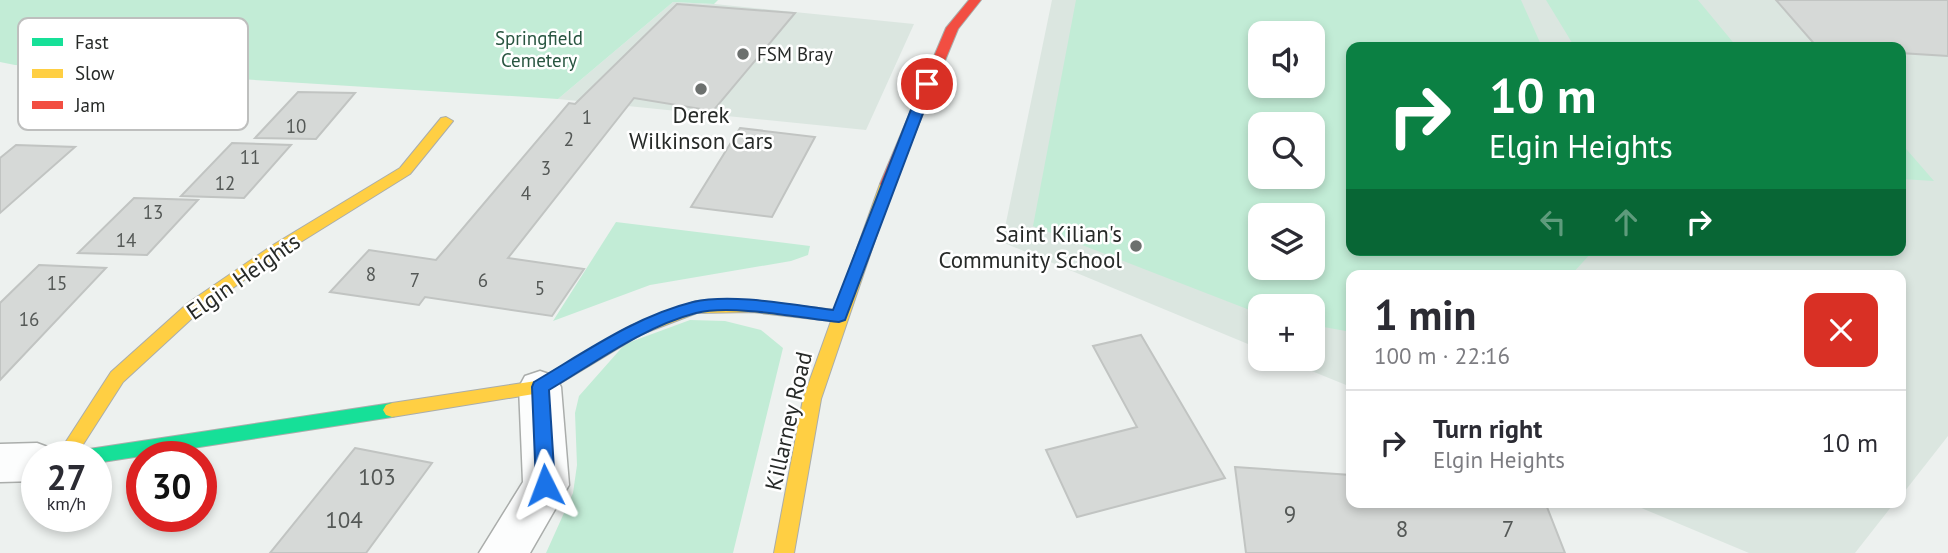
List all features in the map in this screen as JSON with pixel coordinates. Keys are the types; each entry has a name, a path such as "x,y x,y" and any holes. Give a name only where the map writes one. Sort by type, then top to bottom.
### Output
{"street":[{"path":"948,0 952,28"},
{"name":"Killarney Road","path":"784,553 812,399 839,316 907,131 952,28 975,0"},
{"name":"Elgin Heights","path":"75,441 117,377 194,307 278,249 405,171 446,121"},
{"path":"112,453 540,387 636,330 696,307 752,306 839,316"},
{"path":"503,553 545,485 540,387"},
{"path":"0,463 21,462"}],"shaded area":[{"name":"Saint Kilian's Community School","path":"1052,0 1948,0 1948,436 1906,490 1906,270 1346,270 1346,385 1312,371 1325,371 1325,294 1248,294 1248,344 1002,242"},
{"path":"673,2 914,24 866,130 558,99"},
{"path":"1641,508 1890,508 1855,553 1749,553"}],"green space":[{"name":"Springfield Cemetery","path":"0,0 718,0 714,4 673,2 558,99 248,80 248,18 18,18 18,65 0,62"},
{"path":"1076,0 1521,0 1540,42 1346,42 1346,256 1588,256 1576,270 1346,270 1346,331 1325,327 1325,294 1248,294 1248,309 1033,226"},
{"path":"1546,0 1698,0 1733,42 1572,42"},
{"path":"1906,149 1934,181 1906,179"},
{"path":"616,222 810,246 808,255 791,261 650,285 553,321"},
{"path":"690,320 725,321 761,330 783,348 733,553 546,553 573,493 577,465 575,413 579,396 625,344"}],"building":[{"path":"1776,0 1948,0 1948,56 1906,53 1906,42 1813,42"},
{"path":"677,4 795,13 713,111 634,98 508,258 584,269 552,316 425,297 419,305 330,292 369,250 436,260 569,103 575,104"},
{"path":"298,92 355,93 316,139 255,138"},
{"path":"740,128 815,137 772,217 691,207"},
{"path":"232,143 291,145 244,198 181,196"},
{"path":"16,145 75,147 0,213 0,158"},
{"path":"134,198 198,200 147,255 78,253"},
{"path":"39,265 106,268 0,380 0,303"},
{"path":"1141,335 1225,478 1077,517 1046,450 1137,427 1093,346"},
{"path":"355,448 432,463 366,553 270,553"},
{"path":"1235,467 1346,475 1346,508 1547,508 1565,553 1246,553"}],"traffic: fast":[{"path":"112,453 392,410"}],"traffic: slow":[{"path":"75,441 117,377 194,307 278,249 405,171 446,121"},
{"path":"784,553 812,399 887,184"},
{"path":"392,410 540,387 636,330 696,307 752,306 839,316"}],"traffic: jam":[{"path":"887,184 952,28 975,0"}],"place":[{"name":"FSM Bray","path":"743,54"},
{"name":"Derek Wilkinson Cars","path":"701,89"},
{"name":"Saint Kilian's Community School","path":"1136,246"}],"route":[{"path":"545,485 540,387 636,330 696,307 752,306 839,316 927,84"}]}
